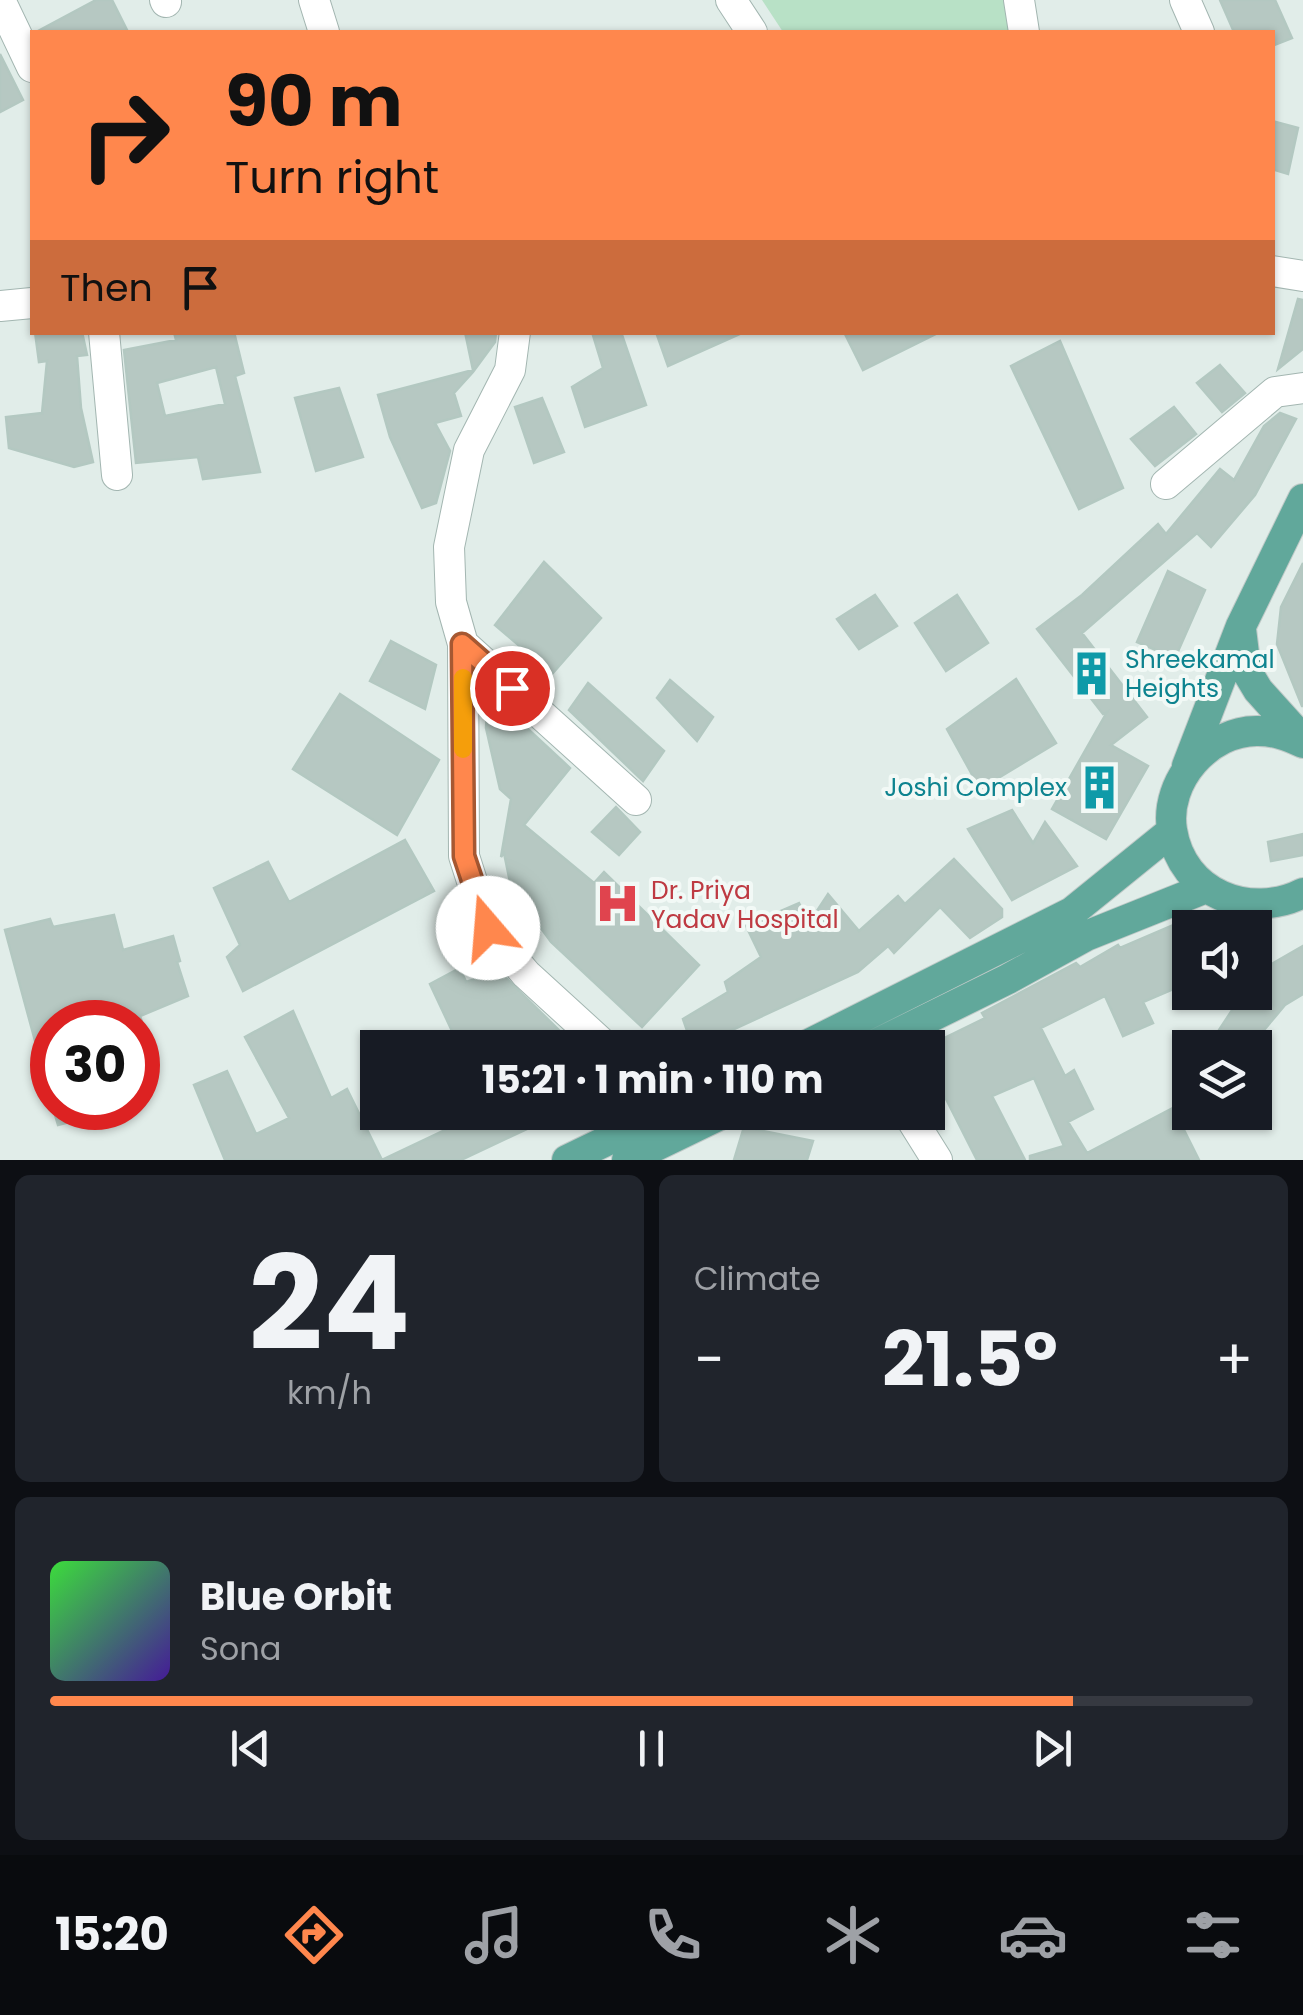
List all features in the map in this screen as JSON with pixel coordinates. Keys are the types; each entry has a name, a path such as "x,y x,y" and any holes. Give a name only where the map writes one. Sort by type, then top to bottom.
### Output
{"main road":[{"path":"1297,898 1264,906 1242,904 1206,888 1184,864 1172,831 1176,792 1241,626 1303,498"},
{"path":"1241,626 1246,670 1258,690 1303,741"},
{"path":"1185,772 1204,751 1228,737 1255,731 1303,741"},
{"path":"837,1030 1072,912 1172,831"},
{"path":"905,1030 1086,936 1206,888"},
{"path":"567,1160 629,1130"},
{"path":"627,1160 689,1130"}],"street":[{"path":"0,0 30,63"},
{"path":"314,0 323,30"},
{"path":"731,0 751,30"},
{"path":"1019,0 1024,30"},
{"path":"1184,0 1198,30"},
{"path":"1275,272 1303,276"},
{"path":"0,306 30,304"},
{"path":"104,335 118,475"},
{"path":"515,335 510,370 469,450 449,547 452,602 462,644 464,856 488,928 526,974 588,1030"},
{"path":"1166,484 1275,392 1303,388"},
{"path":"462,644 636,800"},
{"path":"918,1130 937,1160"}],"green space":[{"path":"762,0 1012,0 1015,30 782,30"}],"building":[{"path":"96,0 112,0 127,30 40,30"},
{"path":"1220,0 1275,0 1292,38 1275,45 1275,30 1233,30"},
{"path":"0,54 23,100 0,112"},
{"path":"1275,122 1298,128 1288,174 1275,170"},
{"path":"1298,299 1303,300 1303,349 1278,369"},
{"path":"35,335 83,335 87,355 77,356 81,408 93,462 74,467 9,448 6,417 42,413 47,361 39,362"},
{"path":"175,335 235,335 244,373 235,376 260,472 203,479 198,457 136,463 124,350 176,340","holes":["216,367 225,404 165,416 157,383"]},
{"path":"466,335 496,335 495,342 473,372 454,393 461,416 435,423 450,451 436,503 422,508 390,437 378,395 473,370"},
{"path":"593,335 622,335 646,405 585,427 572,387 603,368"},
{"path":"657,335 737,335 668,366"},
{"path":"846,335 934,335 863,370"},
{"path":"1060,341 1123,488 1079,509 1011,366"},
{"path":"1220,365 1245,393 1222,412 1197,383"},
{"path":"339,388 363,457 316,471 295,398"},
{"path":"542,398 564,452 534,463 515,407"},
{"path":"1174,407 1196,434 1155,466 1131,439"},
{"path":"1280,413 1296,419 1255,495 1211,547 1197,533 1082,633 1147,717 1111,745 1148,766 1106,839 1052,809 1107,712 1103,714 1037,629 1082,595 1158,524 1166,534 1220,469 1234,480 1264,426"},
{"path":"544,562 601,618 552,674 495,625"},
{"path":"1303,563 1302,706 1277,644 1281,607"},
{"path":"1168,571 1205,590 1175,658 1137,642"},
{"path":"875,595 897,626 859,649 837,619"},
{"path":"957,595 988,643 946,671 915,623"},
{"path":"391,641 436,665 425,709 370,681"},
{"path":"1016,679 1056,743 980,789 947,729"},
{"path":"670,680 713,717 697,741 657,698"},
{"path":"588,683 664,751 643,781 569,710"},
{"path":"488,692 570,768 524,825 594,883 604,872 699,965 642,1027 551,942 511,887 504,853 501,857 511,799 500,789 486,728"},
{"path":"340,694 439,760 397,835 293,769"},
{"path":"616,807 640,832 619,855 592,832"},
{"path":"1012,810 1033,843 1045,822 1077,866 1012,900 968,829"},
{"path":"1303,834 1303,855 1271,861 1268,842"},
{"path":"405,840 434,891 243,991 227,957 240,945 214,888 268,862 289,902"},
{"path":"954,859 1002,909 1002,917 970,938 940,907 894,953 888,946 858,972 732,1030 687,1030 683,1019 728,992 725,982 761,957 746,926 799,903 809,923 828,894 859,931 898,896 905,904"},
{"path":"114,915 123,950 173,936 188,996 160,1008 160,1000 30,1000 30,1022 5,930 50,919 53,927"},
{"path":"1172,926 1172,990 1143,1002 1153,1023 1123,1036 1105,996 1041,1028 1065,1076 1074,1070 1093,1109 1068,1122 1087,1153 1172,1109 1172,1130 1184,1130 1199,1160 1030,1160 1030,1156 1064,1146 1034,1078 992,1096 1025,1160 977,1160 945,1097 945,1038 985,1018 982,1013 1076,963 1080,967 1118,945 1120,948"},
{"path":"1303,946 1303,994 1285,1005 1264,1030 1219,1030 1232,1010 1272,1010 1272,964"},
{"path":"460,968 466,982 499,971 559,1030 452,1030 430,984"},
{"path":"293,1011 331,1098 347,1089 360,1115 360,1130 367,1130 382,1160 225,1160 194,1085 227,1071 256,1134 289,1118 245,1037"},
{"path":"445,1130 525,1130 461,1160 382,1160"},
{"path":"743,1130 813,1141 807,1160 734,1160"}],"slow traffic":[{"path":"463,678 463,749"}],"place":[{"name":"Shreekamal Heights","path":"1092,673"},
{"name":"Joshi Complex","path":"1100,787"},
{"name":"Dr. Priya Yadav Hospital","path":"618,904"}],"route":[{"path":"488,928 464,856 462,644 512,688"}]}
